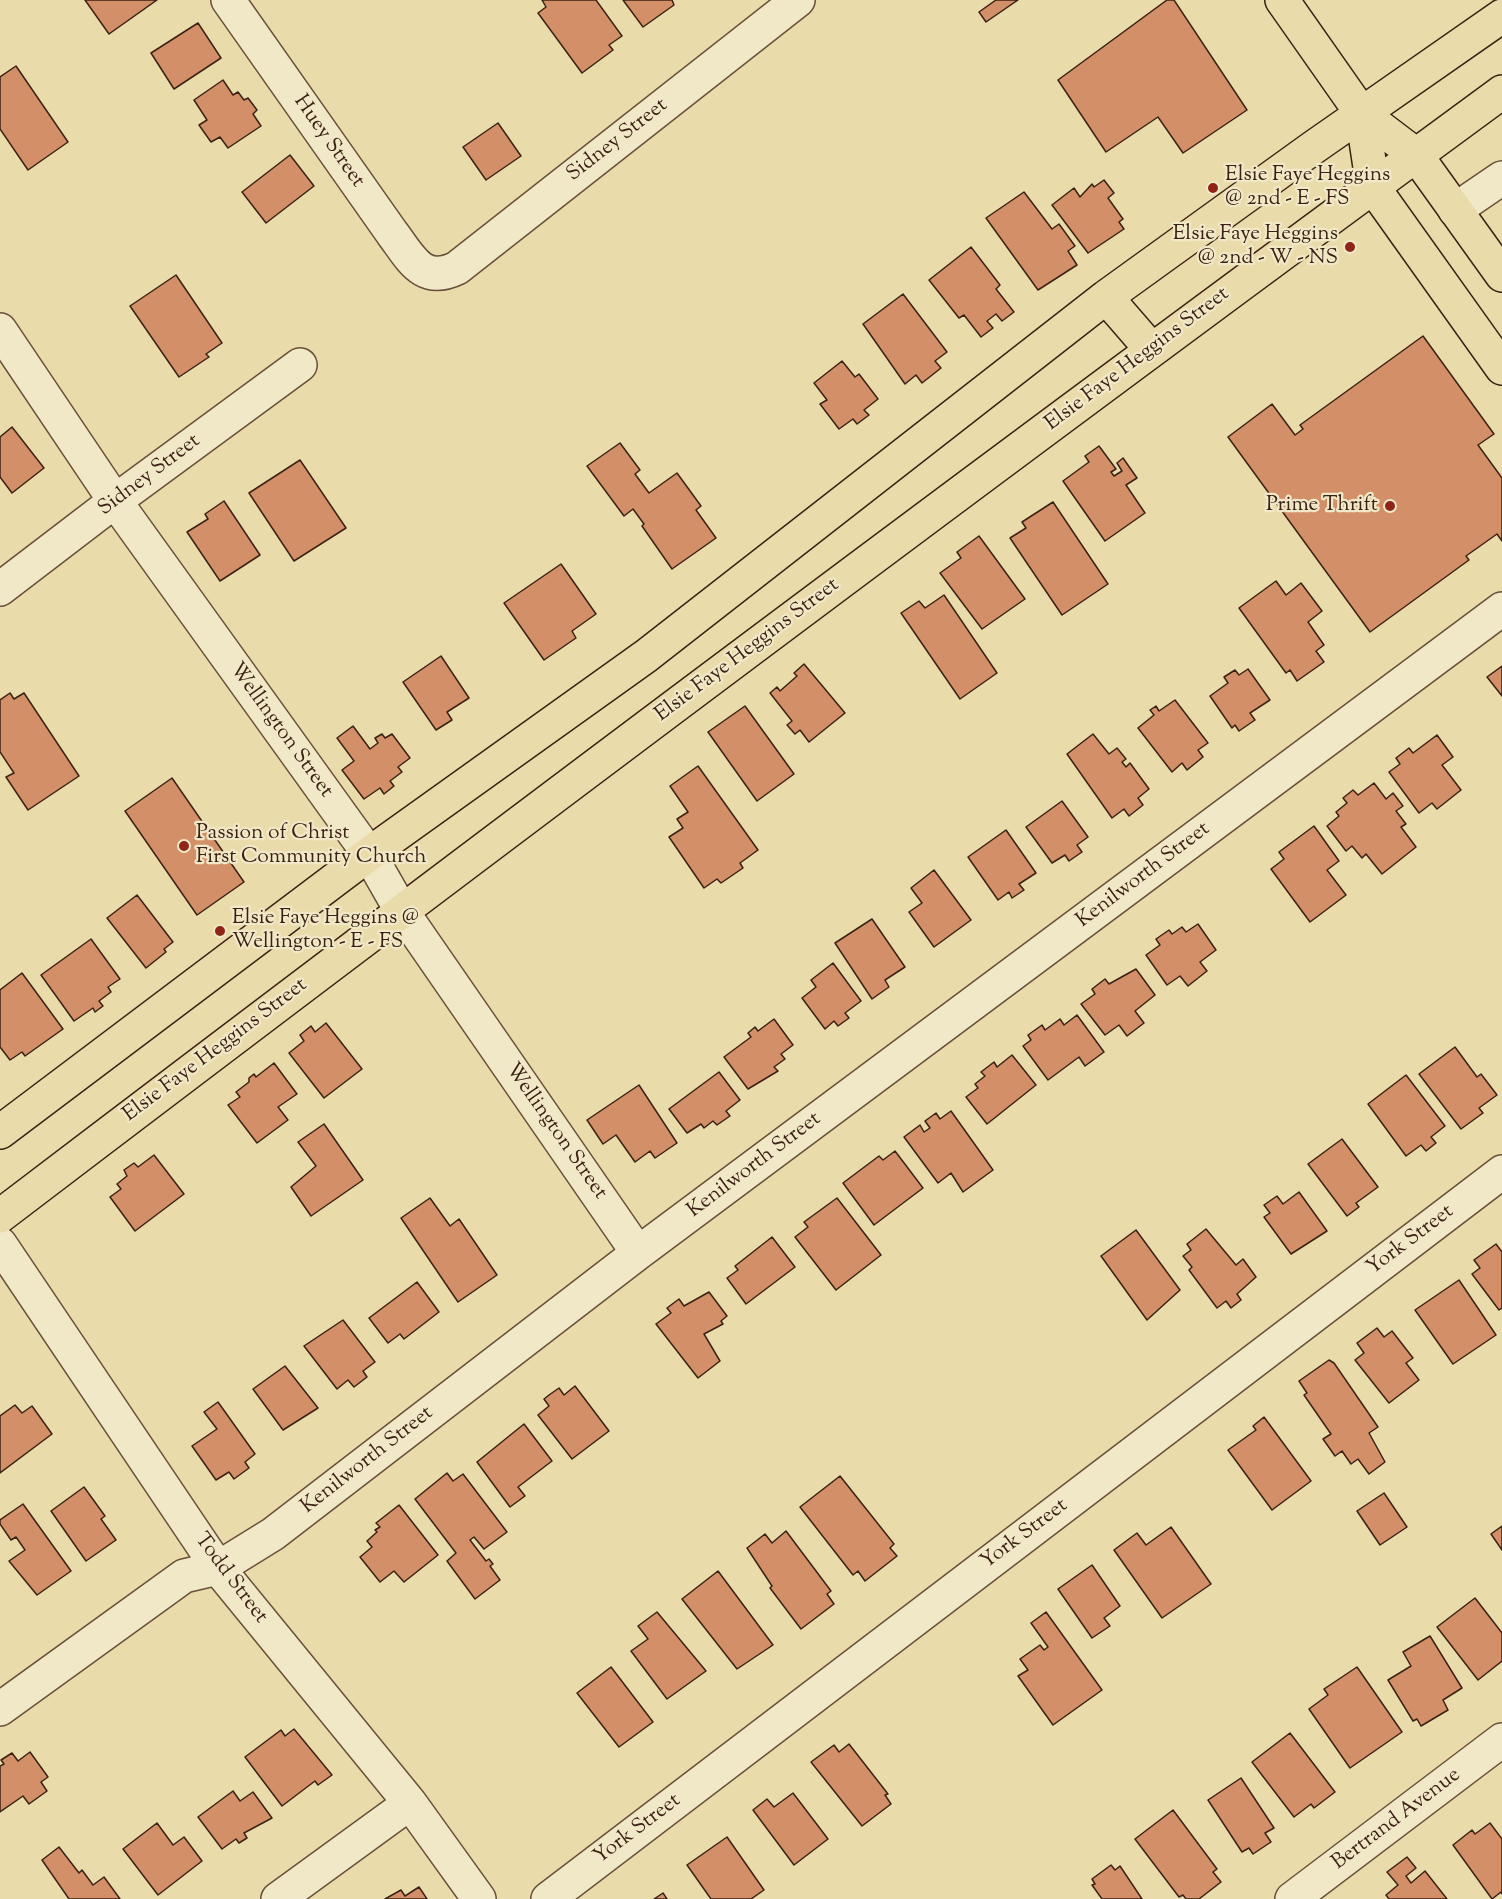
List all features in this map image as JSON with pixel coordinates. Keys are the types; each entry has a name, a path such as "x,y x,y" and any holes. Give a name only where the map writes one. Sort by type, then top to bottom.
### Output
{"main road":[{"path":"1282,0 1362,114 1416,155 1502,275"},
{"path":"0,1131 369,854 646,656 1106,297 1502,16"},
{"name":"Elsie Faye Heggins Street","path":"0,1216 401,910 1151,349 1502,92"},
{"path":"1362,114 1373,187 1502,368"},
{"path":"1106,297 1151,349"}],"street":[{"name":"Huey Street","path":"228,0 417,267 435,275"},
{"name":"Sidney Street","path":"435,275 457,268 798,0"},
{"path":"1455,210 1498,190"},
{"name":"Wellington Street","path":"0,330 115,501 369,854 401,910 638,1253"},
{"name":"Sidney Street","path":"0,589 300,365"},
{"name":"Kenilworth Street","path":"0,1709 184,1576 218,1568 273,1534 638,1253 1502,609"},
{"name":"York Street","path":"548,1899 1502,1172"},
{"name":"Todd Street","path":"0,1244 218,1568 410,1803 478,1899"},
{"name":"Bertrand Avenue","path":"1292,1899 1502,1740"},
{"path":"278,1899 410,1803"}],"building":[{"path":"85,0 157,0 109,34"},
{"path":"542,0 596,0 622,36 609,45 613,50 582,73 538,13 546,7"},
{"path":"623,0 672,0 674,5 643,27"},
{"path":"996,0 1018,0 986,22 979,12"},
{"path":"1167,0 1174,0 1247,110 1183,153 1158,117 1106,152 1058,80"},
{"path":"198,23 221,58 174,89 151,53"},
{"path":"16,66 68,142 28,170 0,129 0,77"},
{"path":"223,80 233,95 238,92 244,100 248,98 257,110 253,114 261,126 228,148 220,137 211,142 199,125 207,120 194,100"},
{"path":"498,123 521,156 486,180 463,147"},
{"path":"290,155 314,186 266,223 242,192"},
{"path":"1104,180 1114,193 1108,198 1123,219 1119,222 1124,229 1088,253 1052,205 1074,188 1080,197 1092,184 1094,187"},
{"path":"1024,192 1052,229 1059,224 1075,246 1068,251 1077,265 1038,290 986,218"},
{"path":"971,247 1000,285 996,289 1014,312 1002,321 996,314 987,321 993,328 981,337 964,315 959,318 929,280"},
{"path":"176,275 222,343 206,354 209,357 179,377 130,306"},
{"path":"903,294 947,352 935,361 941,368 922,383 916,375 905,384 863,324"},
{"name":"Prime Thrift","path":"1423,336 1494,434 1478,445 1502,478 1502,541 1497,534 1466,556 1469,560 1370,632 1228,437 1272,404 1295,435 1303,429 1300,425"},
{"path":"842,361 855,377 859,374 878,399 864,410 869,415 857,424 853,419 839,429 820,404 827,400 814,383"},
{"path":"12,427 44,468 12,493 0,477 0,437"},
{"path":"620,443 640,470 635,474 649,493 677,473 701,506 696,510 716,538 672,569 633,509 624,516 587,466"},
{"path":"1099,446 1116,469 1111,472 1114,476 1122,471 1117,463 1123,458 1137,478 1126,485 1145,513 1105,541 1063,481 1089,462 1085,456"},
{"path":"300,460 346,528 294,561 249,493"},
{"path":"224,501 260,555 220,581 187,532 208,519 205,514"},
{"path":"1053,502 1108,584 1062,615 1010,538 1026,528 1022,522"},
{"path":"979,536 1025,599 982,629 940,573 961,558 957,552"},
{"path":"561,564 596,614 572,631 576,638 544,660 504,603"},
{"path":"1276,581 1286,595 1301,583 1322,611 1308,622 1324,645 1316,651 1324,662 1297,681 1290,670 1286,673 1239,608"},
{"path":"944,595 997,673 960,699 901,613 919,601 925,608"},
{"path":"441,656 469,698 447,712 452,720 436,730 403,682"},
{"path":"804,664 845,713 809,742 800,730 795,734 787,725 792,721 770,693 777,687 780,691 797,676 794,673"},
{"path":"1502,666 1502,696 1487,677"},
{"path":"1248,669 1270,700 1250,713 1255,720 1239,731 1235,725 1232,728 1210,696 1228,683 1224,677 1235,670 1239,675"},
{"path":"10,693 14,699 24,693 79,776 28,810 6,777 14,773 0,752 0,700"},
{"path":"1175,700 1208,743 1198,750 1203,757 1187,770 1182,763 1172,772 1138,728 1154,715 1150,710 1156,706 1159,711"},
{"path":"745,706 794,774 757,801 708,732"},
{"path":"353,726 370,749 378,743 375,738 382,734 385,738 392,734 410,758 398,767 402,772 390,781 394,786 384,794 380,788 364,799 342,770 354,761 337,738"},
{"path":"1093,734 1109,754 1117,748 1126,759 1122,762 1126,767 1130,763 1149,789 1138,798 1143,805 1129,816 1124,809 1112,818 1067,754"},
{"path":"1437,735 1453,757 1442,765 1461,790 1437,809 1432,803 1419,813 1389,772 1400,764 1396,758 1409,748 1413,753"},
{"path":"698,766 758,850 740,863 743,868 721,883 717,879 704,888 669,837 683,828 677,819 688,812 670,786"},
{"name":"Passion of Christ First Community Church","path":"172,778 244,882 197,915 125,811"},
{"path":"1374,783 1386,799 1393,793 1403,806 1396,811 1406,824 1401,827 1416,847 1382,874 1366,854 1362,858 1352,846 1346,851 1327,826 1339,816 1336,812 1347,803 1343,798 1353,790 1358,795"},
{"path":"1062,801 1088,837 1077,845 1082,852 1069,861 1065,855 1052,863 1026,827"},
{"path":"1314,826 1339,861 1327,870 1346,895 1310,922 1271,869 1284,859 1279,852"},
{"path":"1006,830 1036,873 1019,884 1024,890 1012,898 1009,892 998,900 968,857"},
{"path":"934,870 971,920 934,947 909,912 922,903 911,888"},
{"path":"137,895 173,942 164,949 166,952 146,968 107,918"},
{"path":"872,919 905,967 885,980 889,987 872,999 835,943"},
{"path":"1198,924 1216,950 1200,962 1207,971 1188,986 1180,976 1167,985 1146,955 1160,945 1156,939 1169,930 1172,934 1182,927 1186,932"},
{"path":"91,939 120,979 108,987 111,992 99,1001 103,1006 95,1012 93,1008 74,1021 41,975"},
{"path":"833,963 861,1001 845,1013 849,1018 838,1026 834,1021 825,1029 802,998 816,987 811,980"},
{"path":"1136,969 1155,995 1135,1011 1144,1023 1127,1036 1119,1025 1105,1035 1081,1004 1095,994 1092,989 1105,979 1109,984"},
{"path":"22,973 63,1029 25,1056 22,1052 10,1060 0,1047 0,990"},
{"path":"1077,1015 1104,1052 1085,1066 1079,1057 1048,1080 1023,1046 1031,1040 1028,1035 1042,1025 1045,1030 1060,1019 1064,1025"},
{"path":"774,1019 793,1045 781,1054 785,1059 774,1067 778,1071 748,1089 724,1057 751,1037 748,1033 755,1027 758,1031"},
{"path":"326,1023 362,1069 324,1098 289,1053 304,1041 300,1035 311,1026 315,1032"},
{"path":"1455,1047 1477,1077 1481,1074 1497,1095 1479,1108 1483,1113 1461,1129 1419,1074"},
{"path":"1012,1055 1036,1085 987,1124 966,1097 978,1088 975,1084 985,1076 981,1072 994,1062 997,1067"},
{"path":"274,1063 297,1094 278,1107 288,1120 257,1143 228,1105 240,1097 236,1092 249,1082 249,1078 254,1074 256,1077"},
{"path":"719,1072 740,1100 726,1111 730,1116 717,1125 713,1121 704,1128 701,1124 687,1133 669,1109"},
{"path":"1406,1075 1445,1126 1431,1137 1436,1143 1426,1151 1421,1145 1406,1156 1368,1104"},
{"path":"639,1085 677,1143 655,1158 650,1151 635,1162 616,1135 603,1144 587,1120"},
{"path":"951,1111 993,1170 963,1192 951,1173 938,1183 904,1137 920,1125 924,1132 930,1128 925,1121 936,1113 940,1119"},
{"path":"324,1124 363,1180 311,1216 291,1187 316,1166 298,1142"},
{"path":"1342,1139 1378,1187 1356,1203 1359,1207 1347,1216 1308,1164"},
{"path":"895,1151 923,1188 874,1225 843,1183 879,1156 883,1160"},
{"path":"154,1155 184,1194 135,1231 110,1197 121,1189 117,1184 127,1176 124,1170 134,1163 138,1167"},
{"path":"1299,1192 1327,1231 1291,1254 1264,1217 1270,1213 1264,1205 1277,1196 1283,1204"},
{"path":"430,1198 450,1226 459,1219 497,1275 458,1302 401,1218"},
{"path":"837,1198 881,1255 836,1290 795,1237 808,1227 804,1222"},
{"path":"1206,1229 1236,1265 1243,1259 1256,1277 1237,1294 1241,1300 1231,1308 1226,1301 1217,1308 1189,1270 1192,1267 1183,1256 1191,1250 1187,1244"},
{"path":"1136,1230 1180,1290 1147,1320 1101,1256"},
{"path":"772,1237 795,1267 746,1304 727,1278 738,1270 735,1266"},
{"path":"1496,1244 1502,1252 1502,1308 1499,1310 1472,1274 1480,1268 1474,1260"},
{"path":"1459,1280 1496,1335 1453,1364 1415,1310"},
{"path":"417,1282 439,1312 404,1339 400,1334 388,1343 369,1318"},
{"path":"709,1292 727,1316 721,1321 723,1324 704,1334 720,1361 698,1378 656,1324 671,1313 667,1308 679,1299 684,1306"},
{"path":"343,1320 375,1362 363,1371 367,1377 354,1387 348,1380 337,1389 304,1346"},
{"path":"1377,1328 1384,1337 1392,1331 1413,1358 1406,1363 1419,1380 1389,1403 1355,1360 1364,1353 1357,1343"},
{"path":"1329,1360 1334,1363 1378,1427 1369,1433 1385,1462 1369,1474 1358,1459 1351,1464 1342,1451 1335,1456 1323,1439 1331,1434 1304,1395 1307,1393 1299,1381"},
{"path":"285,1366 318,1408 283,1430 253,1389"},
{"path":"575,1386 609,1431 572,1459 538,1415 549,1406 544,1399 549,1395 559,1388 564,1395"},
{"path":"218,1402 255,1454 245,1462 249,1468 234,1479 229,1472 216,1480 192,1446 217,1429 204,1412"},
{"path":"15,1405 22,1413 32,1406 52,1434 0,1473 0,1416"},
{"path":"1264,1417 1311,1481 1272,1510 1228,1450 1256,1430 1253,1426"},
{"path":"524,1424 552,1461 518,1487 525,1496 510,1507 477,1462"},
{"path":"447,1473 453,1481 463,1474 507,1532 484,1549 474,1537 470,1540 486,1561 489,1559 493,1564 490,1566 500,1580 475,1599 447,1561 456,1553 415,1499"},
{"path":"840,1476 894,1544 890,1548 897,1556 865,1581 858,1571 853,1575 800,1507"},
{"path":"84,1487 105,1516 101,1519 116,1540 86,1561 51,1511"},
{"path":"1384,1493 1407,1527 1380,1545 1357,1511"},
{"path":"23,1504 71,1571 37,1595 9,1561 25,1550 16,1537 11,1540 0,1524 0,1520"},
{"path":"399,1505 438,1555 404,1582 394,1571 380,1582 360,1557 372,1547 367,1541 380,1527 376,1523"},
{"path":"1502,1526 1502,1550 1491,1534"},
{"path":"1171,1527 1211,1584 1162,1618 1114,1550 1137,1533 1146,1545"},
{"path":"786,1531 831,1591 827,1594 834,1604 801,1629 770,1588 772,1586 747,1548 765,1534 772,1543"},
{"path":"1092,1565 1120,1606 1104,1618 1110,1626 1092,1638 1058,1589"},
{"path":"718,1571 773,1645 737,1669 682,1599"},
{"path":"1475,1598 1502,1633 1502,1661 1478,1680 1437,1627"},
{"path":"657,1612 706,1671 667,1699 631,1651 648,1639 638,1626"},
{"path":"1046,1612 1102,1690 1053,1725 1018,1676 1028,1670 1020,1659 1040,1645 1044,1650 1048,1647 1031,1623"},
{"path":"1430,1636 1462,1688 1443,1700 1448,1710 1421,1726 1417,1719 1413,1721 1388,1680 1411,1666 1403,1652"},
{"path":"611,1667 653,1722 619,1747 577,1693"},
{"path":"1357,1667 1402,1732 1350,1768 1309,1709 1328,1695 1324,1689"},
{"path":"294,1729 332,1775 318,1785 315,1781 282,1806 245,1757 281,1730 285,1736"},
{"path":"1290,1733 1335,1792 1314,1808 1311,1804 1294,1817 1252,1762"},
{"path":"849,1744 888,1794 885,1795 891,1804 862,1826 811,1762 834,1745 839,1752"},
{"path":"30,1752 48,1777 41,1782 47,1791 29,1804 23,1796 0,1812 0,1766 4,1764 1,1760 12,1753 18,1761"},
{"path":"1241,1778 1274,1828 1265,1833 1271,1842 1253,1854 1249,1848 1242,1852 1208,1800"},
{"path":"233,1791 240,1801 253,1792 272,1818 244,1833 247,1838 239,1843 236,1839 222,1849 198,1817"},
{"path":"793,1793 828,1839 794,1865 753,1810 767,1799 774,1807"},
{"path":"1173,1810 1217,1869 1213,1872 1221,1882 1199,1899 1186,1899 1183,1895 1179,1897 1135,1839"},
{"path":"157,1823 173,1845 184,1837 202,1861 158,1895 123,1849"},
{"path":"1490,1823 1502,1839 1502,1894 1501,1892 1492,1899 1453,1845 1472,1830 1475,1834"},
{"path":"727,1837 764,1890 751,1899 711,1899 687,1865"},
{"path":"59,1847 79,1873 82,1870 93,1885 104,1877 120,1899 69,1899 42,1860"},
{"path":"1407,1857 1416,1868 1406,1876 1411,1883 1425,1871 1447,1899 1389,1899 1386,1895 1398,1885 1387,1872"},
{"path":"1111,1865 1115,1870 1120,1866 1142,1899 1102,1899 1092,1885 1095,1884 1092,1879"},
{"path":"419,1887 427,1899 385,1899 401,1890 405,1896"},
{"path":"663,1893 667,1899 654,1899"}],"place":[{"name":"Elsie Faye Heggins @ 2nd - E - FS","path":"1213,188"},
{"name":"Elsie Faye Heggins @ 2nd - W - NS","path":"1350,247"},
{"name":"Prime Thrift","path":"1390,506"},
{"name":"Passion of Christ First Community Church","path":"184,846"},
{"name":"Elsie Faye Heggins @ Wellington - E - FS","path":"220,931"}]}
